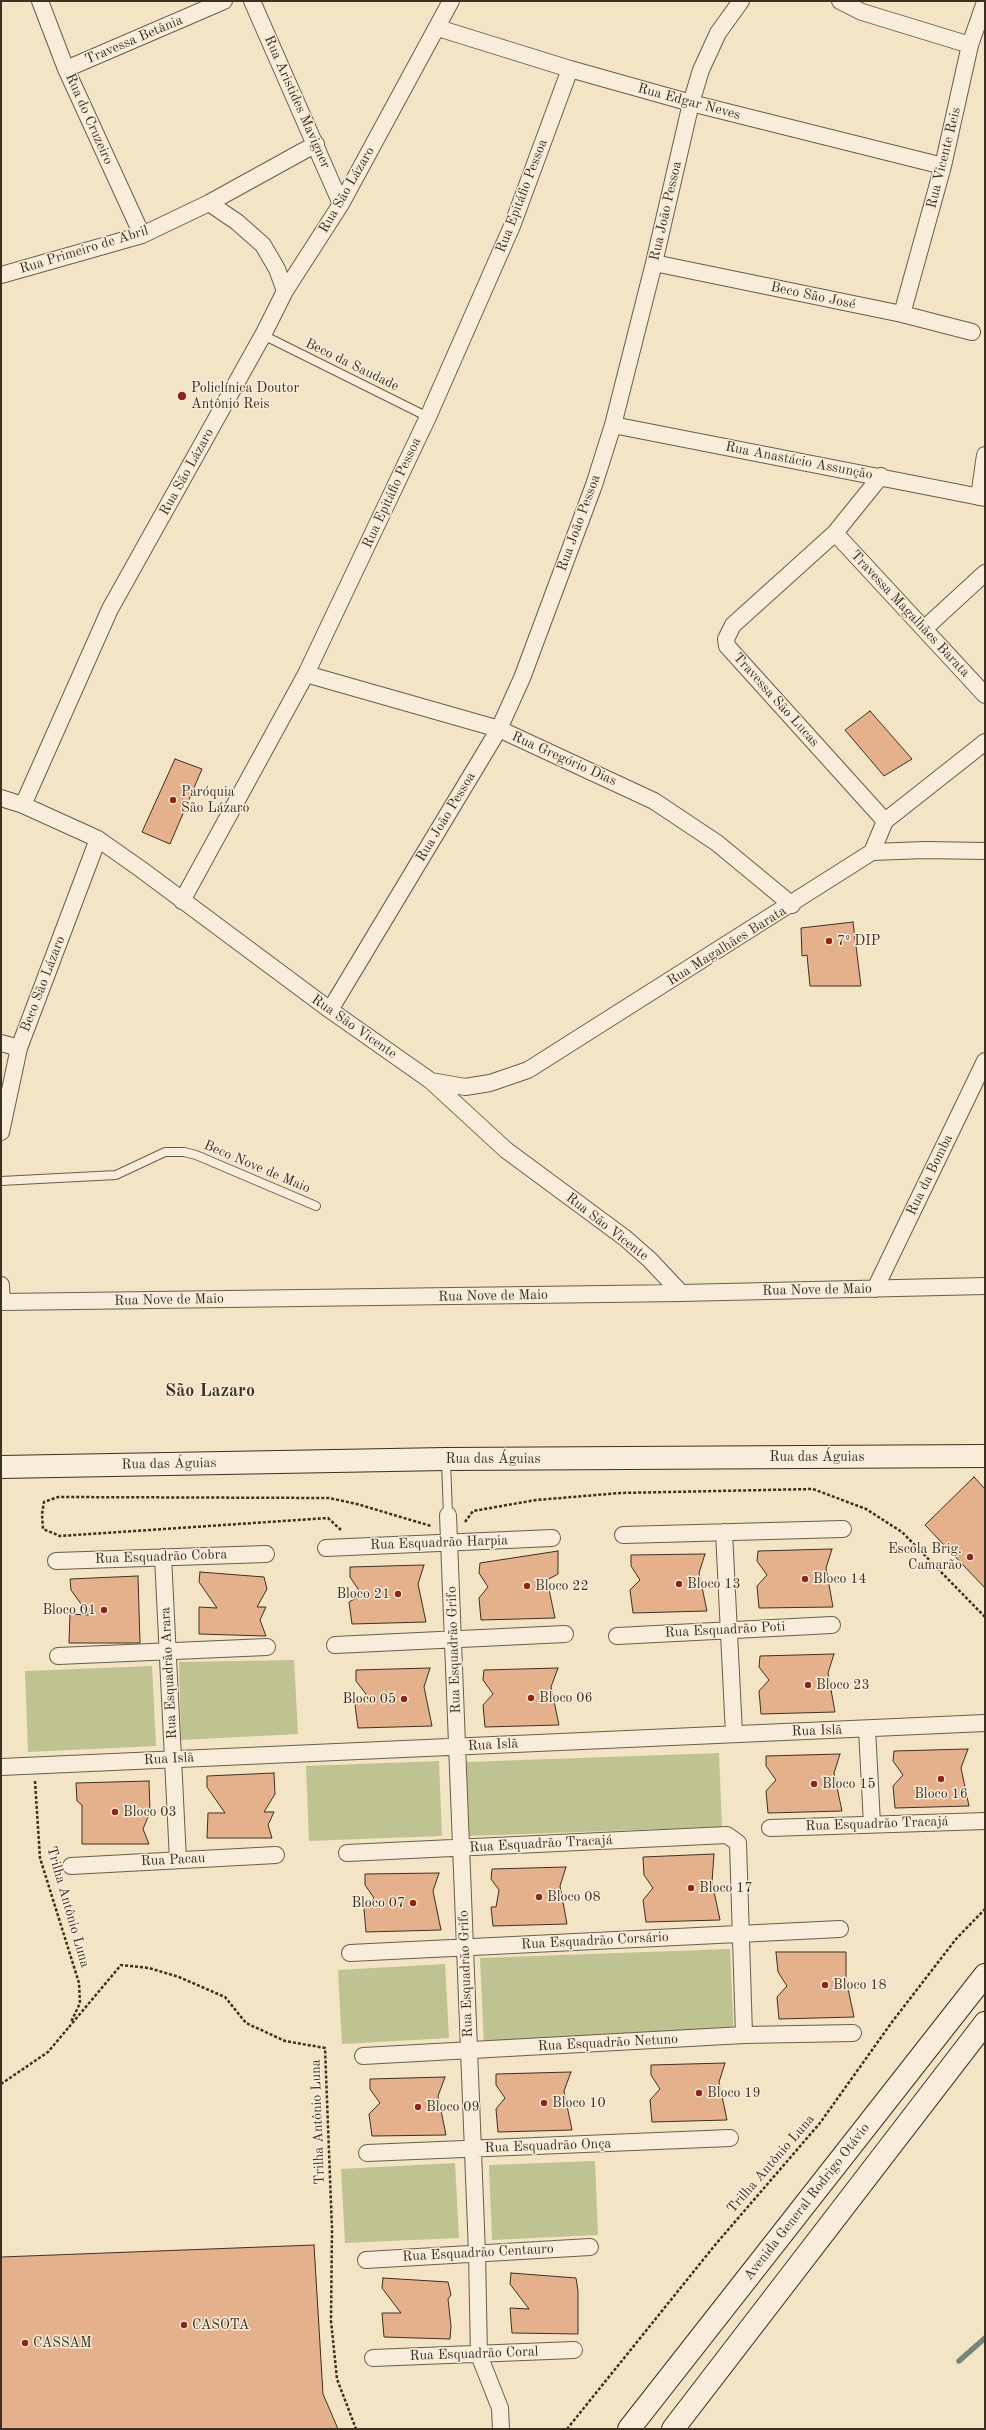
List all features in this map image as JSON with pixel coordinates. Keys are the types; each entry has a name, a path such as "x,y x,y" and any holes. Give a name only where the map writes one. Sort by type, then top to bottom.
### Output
{"street":[{"name":"Rua do Cruzeiro","path":"40,1 66,69 142,235"},
{"name":"Travessa Betânia","path":"66,69 224,1"},
{"name":"Rua Aristides Mavigner","path":"252,1 316,144 340,204"},
{"name":"Rua São Lázaro","path":"23,805 110,609 263,336 285,291 340,204 438,28 451,1"},
{"name":"Rua João Pessoa","path":"330,1010 498,729 522,678 594,485 612,425 654,263 691,103 701,70 718,33 741,1"},
{"path":"840,1 862,12 970,45"},
{"name":"Rua Vicente Reis","path":"902,314 943,166 970,45 985,2"},
{"name":"Rua Edgar Neves","path":"438,28 570,69 691,103 943,166"},
{"name":"Rua Epitáfio Pessoa","path":"182,901 306,674 428,417 512,226 570,69"},
{"name":"Rua Primeiro de Abril","path":"1,275 142,235 209,203 316,144"},
{"path":"209,203 237,222 262,245 277,269 285,291"},
{"name":"Beco São José","path":"654,263 902,314 972,332"},
{"name":"Rua Anastácio Assunção","path":"612,425 881,476 982,498"},
{"path":"982,498 985,455"},
{"name":"Travessa São Lucas","path":"881,476 834,533 732,624 726,639 727,646 885,821"},
{"name":"Travessa Magalhães Barata","path":"834,533 985,695"},
{"path":"924,629 985,573"},
{"name":"Rua Gregório Dias","path":"306,674 498,729 654,800 717,843 792,905"},
{"path":"985,742 885,821 872,852 932,850 985,851"},
{"name":"Rua São Vicente","path":"1,798 23,805 98,839 330,1010 431,1082 506,1150 625,1238 650,1260 680,1293"},
{"name":"Beco São Lázaro","path":"1,1132 19,1048 98,839"},
{"name":"Rua Magalhães Barata","path":"431,1082 465,1087 490,1083 528,1070 792,905 872,852"},
{"path":"1,1043 19,1048"},
{"name":"Rua da Bomba","path":"875,1289 985,1060"},
{"path":"1,1285 1,1302"},
{"name":"Rua Nove de Maio","path":"1,1302 680,1293 985,1286"},
{"name":"Rua das Águias","path":"1,1467 446,1459 985,1456"},
{"name":"Rua Esquadrão Grifo","path":"448,1515 477,2253 479,2355 500,2408 501,2429"},
{"path":"623,1535 843,1529"},
{"path":"724,1532 734,1734"},
{"name":"Rua Esquadrão Harpia","path":"326,1548 552,1538"},
{"name":"Rua Esquadrão Cobra","path":"56,1561 266,1554"},
{"name":"Rua Esquadrão Arara","path":"163,1557 178,1860"},
{"name":"Rua Esquadrão Poti","path":"617,1636 832,1625"},
{"path":"335,1645 565,1634"},
{"path":"58,1656 266,1647"},
{"name":"Rua Islã","path":"1,1767 985,1723"},
{"path":"867,1728 872,1824"},
{"name":"Rua Esquadrão Tracajá","path":"770,1828 985,1820"},
{"name":"Rua Esquadrão Tracajá","path":"347,1853 727,1834 734,1838 738,1843 739,1934"},
{"name":"Rua Pacau","path":"71,1866 276,1855"},
{"name":"Rua Esquadrão Corsário","path":"350,1953 840,1929"},
{"path":"739,1934 744,2035"},
{"name":"Avenida General Rodrigo Otávio","path":"629,2429 985,1975"},
{"path":"673,2429 985,2023"},
{"name":"Rua Esquadrão Netuno","path":"363,2056 744,2035 853,2033"},
{"path":"912,2067 936,2087"},
{"name":"Rua Esquadrão Onça","path":"367,2153 730,2138"},
{"name":"Rua Esquadrão Centauro","path":"366,2260 590,2247"},
{"name":"Rua Esquadrão Coral","path":"373,2358 479,2355 574,2350"}],"lane":[{"name":"Beco da Saudade","path":"263,336 428,417"},
{"name":"Beco Nove de Maio","path":"1,1181 116,1175 165,1152 184,1152 196,1155 316,1206"},
{"path":"446,1459 448,1515"}],"path":[{"name":"Trilha Antônio Luna","path":"33,1766 40,1858 79,1983 80,2003 69,2027"},
{"name":"Trilha Antônio Luna","path":"567,2429 715,2244 820,2123 896,2016 956,1939 985,1909"},
{"name":"Trilha Antônio Luna","path":"1,2084 48,2052 121,1965 149,1968 179,1977 225,1997 246,2023 285,2041 325,2048 332,2229 331,2320 337,2378 356,2429"}],"green space":[{"path":"294,1660 298,1734 181,1740 179,1662"},
{"path":"152,1666 156,1746 28,1752 25,1671"},
{"path":"719,1753 722,1827 469,1836 466,1762"},
{"path":"439,1761 442,1836 309,1841 306,1766"},
{"path":"730,1949 734,2038 484,2047 480,1958"},
{"path":"445,1964 449,2038 342,2044 338,1970"},
{"path":"595,2161 598,2235 492,2240 489,2165"},
{"path":"455,2163 459,2238 345,2243 341,2169"}],"building":[{"path":"870,711 912,759 884,776 845,730"},
{"name":"Paróquia São Lázaro","path":"175,759 202,769 170,844 142,832"},
{"name":"7º DIP","path":"853,922 861,986 810,986 807,955 802,956 801,928"},
{"name":"Escola Brig. Camarão","path":"974,1477 985,1489 985,1588 925,1525"},
{"name":"Bloco 14","path":"832,1549 826,1568 833,1607 759,1608 757,1586 767,1575 757,1561 758,1551"},
{"name":"Bloco 22","path":"558,1551 558,1574 547,1580 555,1618 481,1620 479,1598 488,1587 479,1573 480,1563"},
{"name":"Bloco 13","path":"705,1554 699,1573 707,1611 633,1613 630,1590 640,1580 631,1566 631,1555"},
{"name":"Bloco 21","path":"424,1565 418,1584 426,1622 352,1624 349,1602 362,1595 350,1577 350,1567"},
{"path":"200,1572 264,1577 267,1589 257,1607 266,1607 260,1620 266,1636 199,1634 199,1607 217,1608 199,1582"},
{"name":"Bloco 01","path":"138,1576 140,1643 69,1643 70,1614 89,1615 71,1590 70,1579"},
{"name":"Bloco 23","path":"834,1654 828,1673 835,1712 761,1714 759,1691 769,1680 759,1667 760,1656"},
{"name":"Bloco 05","path":"430,1668 424,1687 432,1726 358,1728 355,1705 366,1694 356,1681 356,1670"},
{"name":"Bloco 06","path":"558,1668 551,1687 559,1725 485,1727 483,1705 493,1694 483,1680 484,1670"},
{"name":"Bloco 16","path":"968,1749 961,1768 969,1806 895,1808 893,1786 903,1775 893,1761 894,1751"},
{"name":"Bloco 15","path":"840,1754 834,1773 842,1811 768,1813 766,1791 776,1780 766,1766 766,1756"},
{"path":"274,1773 275,1794 264,1812 274,1812 268,1825 272,1838 207,1838 208,1813 225,1813 207,1787 207,1776"},
{"name":"Bloco 03","path":"149,1781 150,1812 143,1829 149,1844 82,1844 82,1805 77,1801 76,1783"},
{"name":"Bloco 17","path":"714,1854 712,1882 720,1920 646,1922 643,1900 653,1888 644,1875 643,1857"},
{"name":"Bloco 08","path":"566,1867 560,1886 567,1924 493,1926 491,1907 496,1907 499,1890 491,1879 492,1869"},
{"name":"Bloco 07","path":"439,1873 433,1891 441,1930 366,1932 364,1909 374,1898 365,1885 365,1874"},
{"name":"Bloco 18","path":"776,1952 846,1952 846,1979 854,2017 779,2019 777,1997 787,1986 778,1972"},
{"name":"Bloco 19","path":"725,2063 719,2082 727,2120 652,2122 650,2100 660,2089 651,2075 651,2065"},
{"name":"Bloco 10","path":"571,2072 564,2091 572,2130 498,2132 496,2109 505,2098 496,2085 496,2074"},
{"name":"Bloco 09","path":"445,2077 438,2096 446,2135 372,2136 369,2114 380,2103 370,2089 370,2079"},
{"name":"CASOTA","path":"314,2245 323,2394 338,2429 1,2429 1,2257"},
{"path":"511,2273 576,2278 578,2291 578,2334 512,2333 510,2308 529,2309 510,2284"},
{"path":"383,2278 448,2282 451,2295 448,2299 451,2326 450,2339 384,2337 382,2313 401,2313 382,2288"}],"waterway":[{"path":"959,2361 985,2338"}],"place":[{"name":"Policlínica Doutor Antônio Reis","path":"182,396"},
{"name":"Paróquia São Lázaro","path":"173,800"},
{"name":"7º DIP","path":"829,941"},
{"name":"Escola Brig. Camarão","path":"970,1557"},
{"name":"Bloco 14","path":"805,1579"},
{"name":"Bloco 13","path":"679,1584"},
{"name":"Bloco 22","path":"527,1586"},
{"name":"Bloco 21","path":"398,1594"},
{"name":"Bloco 01","path":"104,1610"},
{"name":"Bloco 23","path":"808,1685"},
{"name":"Bloco 06","path":"531,1698"},
{"name":"Bloco 05","path":"404,1699"},
{"name":"Bloco 16","path":"941,1779"},
{"name":"Bloco 15","path":"814,1784"},
{"name":"Bloco 03","path":"115,1812"},
{"name":"Bloco 17","path":"691,1888"},
{"name":"Bloco 08","path":"539,1897"},
{"name":"Bloco 07","path":"413,1903"},
{"name":"Bloco 18","path":"825,1985"},
{"name":"Bloco 19","path":"699,2093"},
{"name":"Bloco 10","path":"544,2103"},
{"name":"Bloco 09","path":"418,2107"},
{"name":"CASOTA","path":"184,2325"},
{"name":"CASSAM","path":"25,2343"}],"district":[{"name":"São Lazaro","path":"210,1391"}]}
